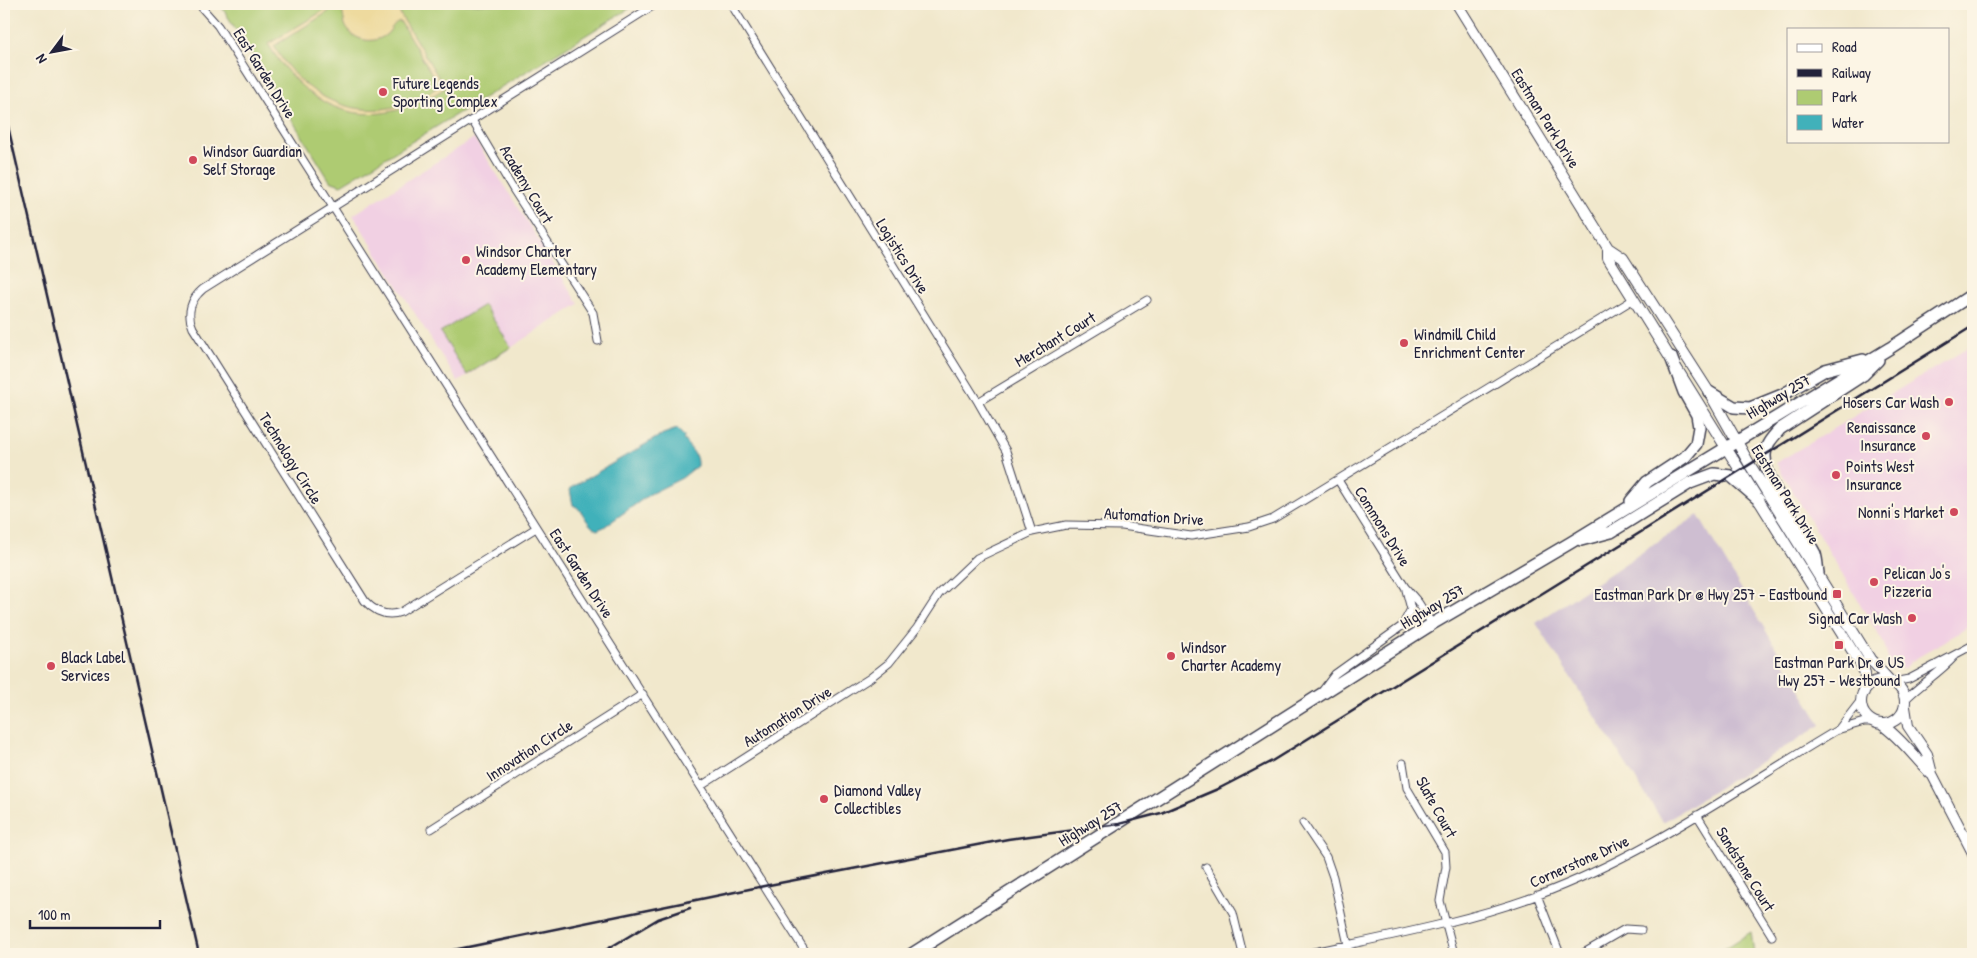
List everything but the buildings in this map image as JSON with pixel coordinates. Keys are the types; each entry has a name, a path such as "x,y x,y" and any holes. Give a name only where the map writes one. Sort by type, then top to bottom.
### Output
{"main road":[{"name":"Highway 257","path":"912,954 1432,624 1570,543 1624,508 1890,348 1973,294"},
{"path":"1818,573 1816,556 1770,476 1765,456 1766,450 1770,440 1780,430 1863,375 1890,348"},
{"path":"1624,508 1647,482 1685,457 1696,444 1699,427 1697,415 1684,392 1671,357"},
{"path":"1709,392 1734,407 1750,408 1782,395 1825,370 1874,357"},
{"path":"1570,543 1611,532 1690,483 1714,474 1731,476 1759,500"}],"street":[{"path":"333,207 656,4"},
{"name":"Logistics Drive","path":"731,4 978,402 1006,451 1032,532"},
{"name":"Eastman Park Drive","path":"1457,4 1608,248 1622,258 1709,392 1731,444 1759,500 1860,663 1865,673 1863,695"},
{"name":"East Garden Drive","path":"202,8 218,26 807,954"},
{"name":"Academy Court","path":"472,120 513,190 593,312 598,341"},
{"name":"Technology Circle","path":"333,207 203,289 192,302 190,319 365,601 384,614 401,612 536,528"},
{"name":"Eastman Park Drive","path":"1608,248 1608,258 1671,357 1818,573 1870,660 1892,682"},
{"name":"Automation Drive","path":"701,786 870,678 889,663 917,628 939,594 977,558 1032,532 1066,525 1122,526 1191,536 1208,535 1249,527 1273,518 1634,299"},
{"name":"Merchant Court","path":"978,402 1147,300"},
{"name":"Commons Drive","path":"1338,480 1405,587 1418,602 1432,624"},
{"name":"Commons Drive","path":"1317,698 1335,674 1406,620 1411,609 1405,587"},
{"path":"1932,774 1917,760 1904,742 1864,712 1863,695 1872,683 1909,679 1973,645"},
{"path":"1878,723 1893,722 1902,713 1905,704 1921,684 1942,671 1956,655"},
{"path":"1892,682 1903,693 1908,726 1927,754 1932,774 1973,853"},
{"name":"Innovation Circle","path":"430,829 643,694"},
{"name":"Cornerstone Drive","path":"1838,730 1863,695"},
{"name":"Cornerstone Drive","path":"1306,954 1446,923 1537,895 1634,852 1838,730 1864,722 1878,723"},
{"name":"Slate Court","path":"1403,763 1407,788 1446,852 1446,867 1440,895 1454,954"},
{"name":"Sandstone Court","path":"1697,815 1772,936"},
{"path":"1303,823 1328,864 1350,954"},
{"path":"1206,867 1232,913 1243,954"},
{"path":"1537,895 1560,954"},
{"path":"1582,954 1625,929 1641,930"}],"shaded area":[{"name":"Windsor Charter Academy Elementary","path":"474,138 579,304 458,382 353,215"},
{"path":"1973,345 1973,624 1912,661 1905,668 1897,669 1889,664 1884,644 1776,463"},
{"path":"1698,515 1821,725 1663,822 1536,623"}],"green space":[{"name":"Future Legends Sporting Complex","path":"220,4 637,4 341,185 330,181"},
{"path":"484,305 511,347 467,375 440,332"},
{"path":"1751,932 1754,954 1708,954 1721,951"}],"sand":[{"path":"335,4 394,4 445,88 418,103 393,111 369,114 346,111 324,102 304,88 285,68 268,44","holes":["339,5 348,30 362,39 372,40 382,37 400,21 439,86 416,100 392,107 369,109 347,106 326,98 306,85 289,67 274,46"]}],"water":[{"path":"677,429 685,437 683,439 695,454 697,466 682,478 650,494 604,527 597,530 593,528 580,510 573,505 570,490 572,487 663,434"}],"railway":[{"path":"4,109 199,954"},
{"path":"434,954 764,886 1008,839 1119,824 1161,813 1220,788 1272,761 1973,326"},
{"path":"599,954 658,919 690,908"}],"place":[{"name":"Future Legends Sporting Complex","path":"383,92"},
{"name":"Windsor Guardian Self Storage","path":"193,160"},
{"name":"Windsor Charter Academy Elementary","path":"466,260"},
{"name":"Windmill Child Enrichment Center","path":"1404,343"},
{"name":"Hosers Car Wash","path":"1949,402"},
{"name":"Renaissance Insurance","path":"1926,436"},
{"name":"Points West Insurance","path":"1836,475"},
{"name":"Nonni's Market","path":"1954,512"},
{"name":"Pelican Jo's Pizzeria","path":"1874,582"},
{"name":"Eastman Park Dr @ Hwy 257 - Eastbound","path":"1837,594"},
{"name":"Signal Car Wash","path":"1912,618"},
{"name":"Eastman Park Dr @ US Hwy 257 - Westbound","path":"1839,645"},
{"name":"Windsor Charter Academy","path":"1171,656"},
{"name":"Black Label Services","path":"51,666"},
{"name":"Diamond Valley Collectibles","path":"824,799"}]}
